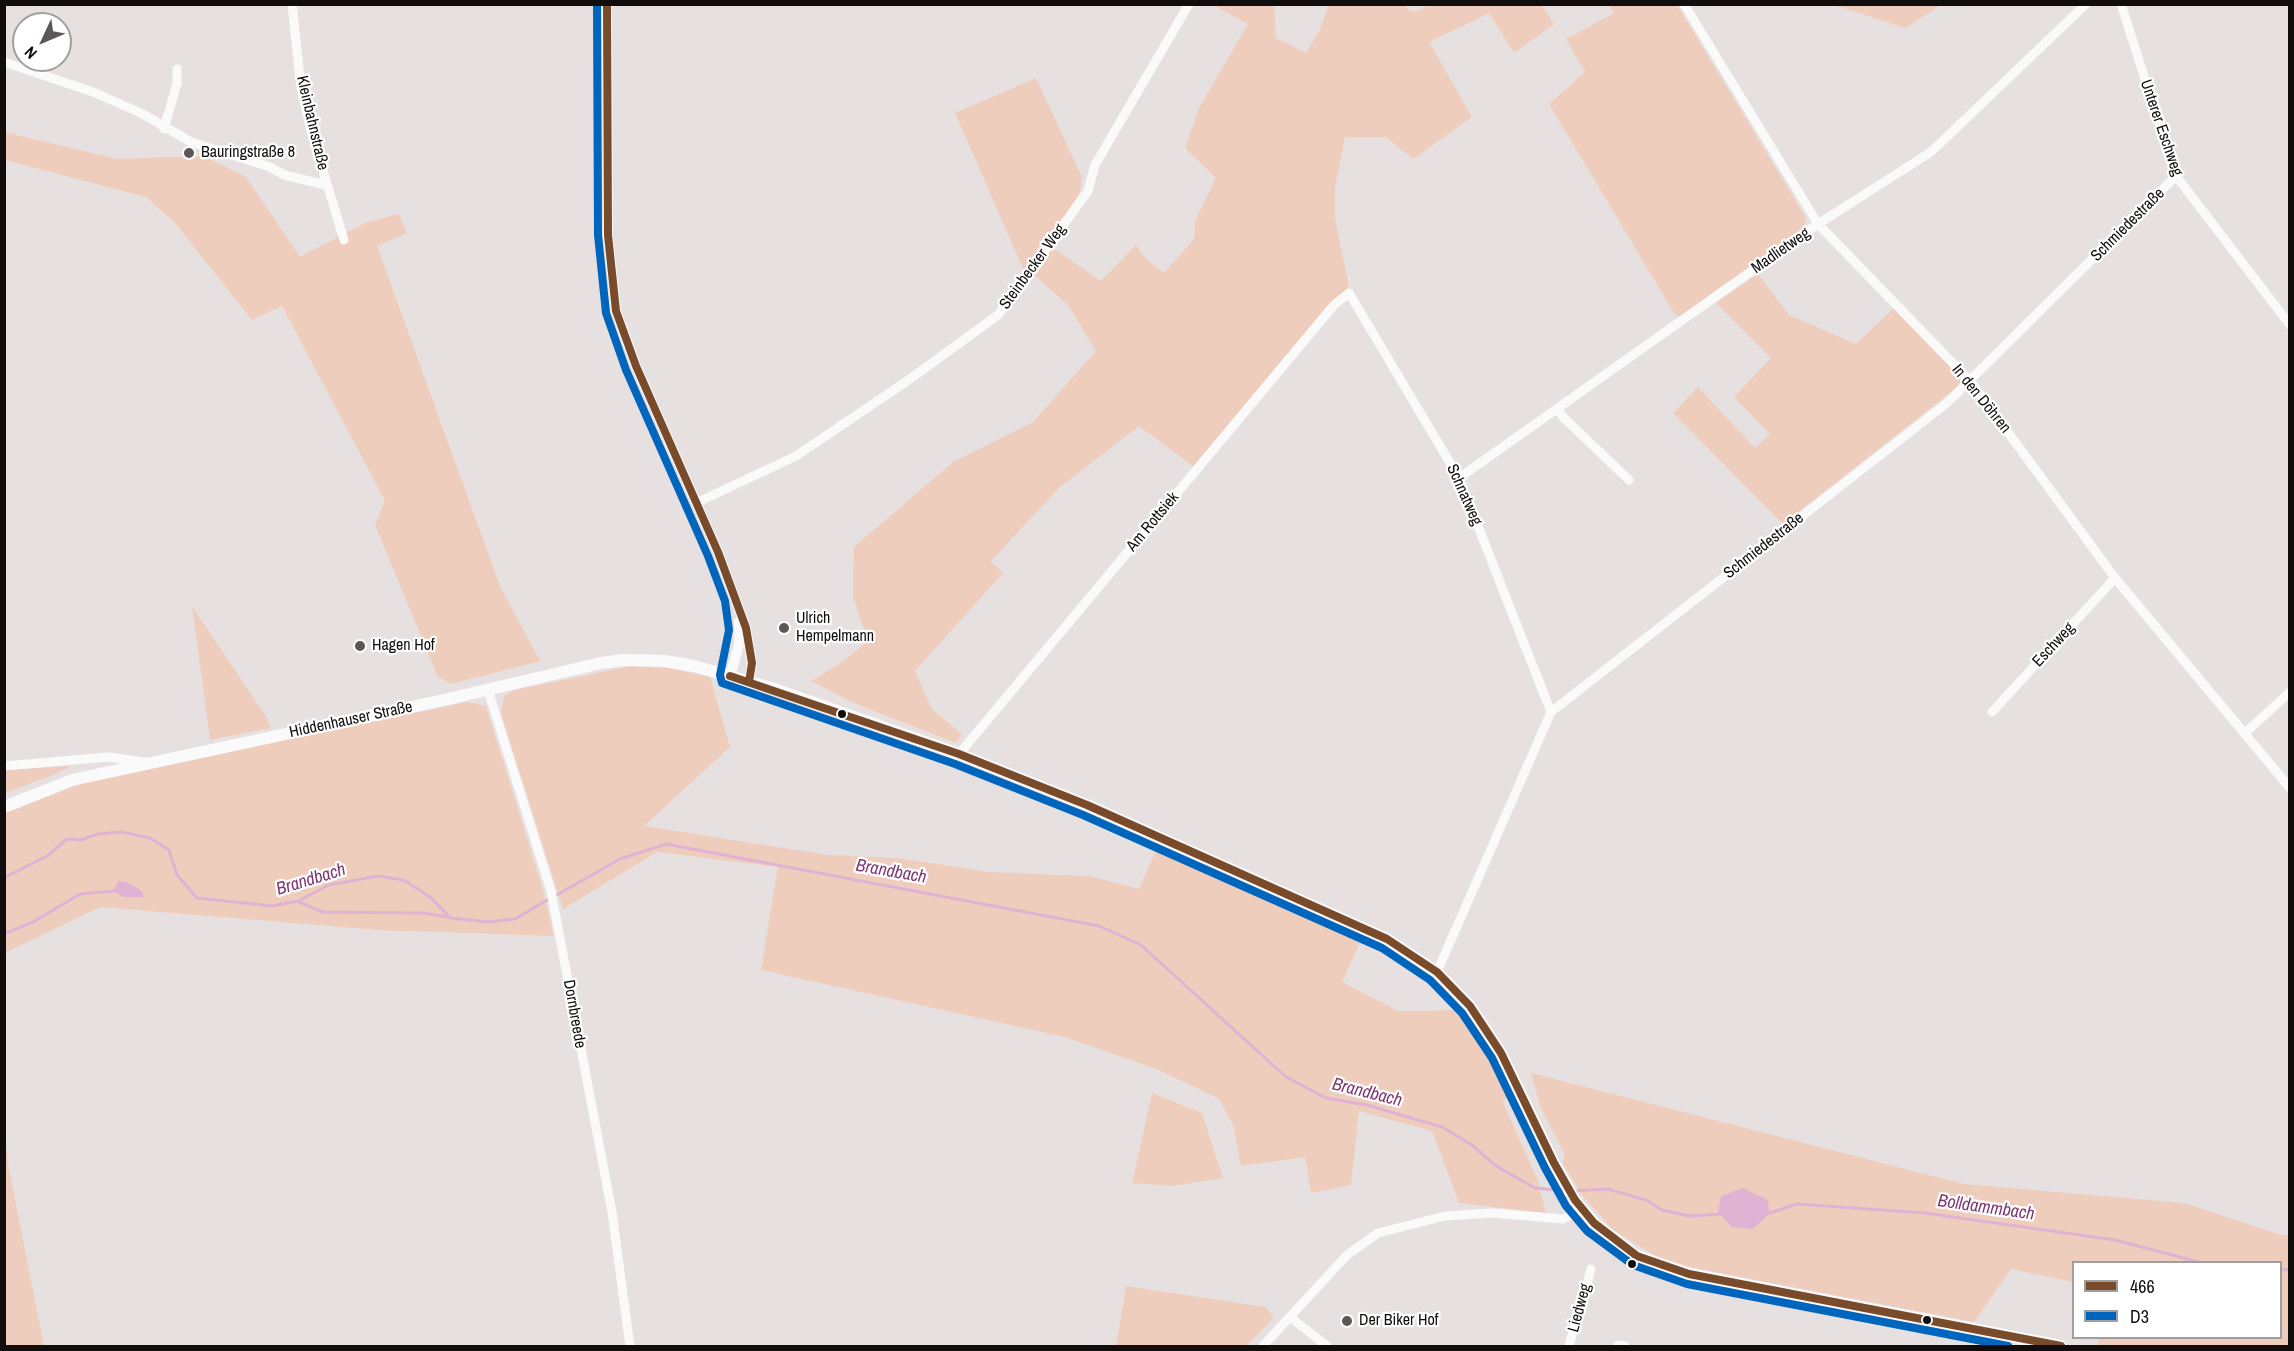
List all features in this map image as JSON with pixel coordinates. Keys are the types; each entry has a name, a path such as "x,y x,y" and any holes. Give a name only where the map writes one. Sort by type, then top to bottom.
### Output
{"main road":[{"name":"Hiddenhauser Straße","path":"4,807 72,780 624,660 665,662 730,676 959,754 1087,805 1387,939 1437,972 1452,986 1487,1028 1578,1205 1629,1251 1675,1270 2022,1342 2061,1347"}],"street":[{"name":"Kleinbahnstraße","path":"292,4 301,88 344,240"},
{"path":"607,4 607,225 616,311 636,366 696,503 746,628 752,663 749,682"},
{"name":"Steinbecker Weg","path":"696,503 796,456 998,315 1088,191 1095,165 1189,4"},
{"name":"In den Döhren","path":"1684,4 1818,224 1971,382 2115,578 2289,788"},
{"name":"Madlietweg","path":"1459,478 1818,224 1931,152 2086,4"},
{"name":"Unterer Eschweg","path":"2121,4 2176,176 2289,325"},
{"path":"4,62 93,92 141,113 164,129 190,142 270,167 284,175 327,184"},
{"path":"164,129 177,83 177,69"},
{"name":"Schmiedestraße","path":"1437,972 1551,712 1971,382 2176,176"},
{"name":"Schnatweg","path":"1348,293 1459,478 1551,712"},
{"name":"Am Rottsiek","path":"959,754 1327,314 1348,293"},
{"path":"1558,410 1629,480"},
{"name":"Eschweg","path":"1992,712 2115,578"},
{"path":"730,676 739,645 740,629 735,598"},
{"name":"Dornbreede","path":"488,690 551,891 612,1212 630,1347"},
{"path":"2244,734 2289,692"},
{"path":"4,766 108,757 151,762"},
{"path":"1263,1347 1347,1255 1378,1233 1454,1215 1492,1213 1563,1219 1578,1205"},
{"name":"Liedweg","path":"1569,1347 1591,1269"},
{"path":"1290,1317 1327,1347"}],"shaded area":[{"path":"1432,4 1542,5 1554,24 1514,53 1489,13 1429,42 1472,117 1413,159 1386,137 1345,137 1335,187 1335,219 1349,286 1194,467 1139,426 1059,488 991,561 1003,573 915,671 932,709 962,734 956,743 856,704 811,681 841,663 868,641 853,597 854,547 953,462 1033,422 1096,351 1068,305 1034,275 1024,271 955,113 1036,78 1082,177 1080,192 1050,240 1053,248 1101,281 1136,245 1146,259 1164,273 1194,239 1195,221 1216,178 1185,148 1199,108 1248,24 1213,5 1274,5 1276,38 1306,53 1319,31 1329,5 1406,5 1408,10 1417,11"},
{"path":"1609,5 1677,5 1806,218 1804,227 1681,318 1674,313 1549,104 1585,72 1566,39 1614,13"},
{"path":"1834,5 1941,5 1905,28"},
{"path":"4,132 117,159 204,156 246,177 300,257 365,223 399,214 407,233 377,246 500,586 540,661 451,684 438,677 375,525 385,501 282,306 252,320 175,223 146,197 5,160"},
{"path":"1758,274 1789,315 1856,344 1894,308 1960,376 1961,384 1783,524 1673,413 1698,387 1755,448 1770,434 1734,397 1771,358 1716,303"},
{"path":"192,606 265,715 271,728 210,740"},
{"path":"631,666 668,668 710,677 730,747 644,826 828,855 897,858 990,872 1089,876 1139,889 1158,846 1362,938 1342,982 1398,1011 1463,1010 1497,1066 1511,1097 1502,1100 1538,1181 1546,1213 1459,1203 1432,1131 1359,1111 1351,1185 1311,1193 1305,1157 1241,1166 1233,1124 1218,1098 1156,1069 1065,1037 761,970 778,867 657,852 563,909 501,713 504,696 515,690"},
{"path":"467,702 486,706 543,890 554,936 378,930 100,907 5,953 4,814 82,783"},
{"path":"71,766 55,774 5,793 5,770"},
{"path":"118,881 126,882 142,891 144,897 123,897 114,891"},
{"path":"1531,1073 1964,1184 2184,1203 2281,1235 2289,1235 2289,1346 2097,1346 2099,1339 2282,1339 2282,1261 2072,1261 2072,1282 2011,1269 1974,1322 1689,1267 1655,1256 1612,1229 1582,1195 1563,1164 1564,1153 1540,1106"},
{"path":"1152,1093 1202,1113 1223,1178 1172,1186 1132,1183"},
{"path":"5,1136 9,1169 44,1346 5,1346"},
{"path":"1743,1188 1768,1200 1769,1214 1753,1229 1732,1227 1718,1212 1721,1196"},
{"path":"1126,1286 1265,1307 1274,1317 1247,1346 1116,1346"}],"waterway":[{"name":"Brandbach","path":"4,878 47,856 67,839 81,840 98,834 122,832 150,838 169,850 177,875 197,898 272,906 298,901 329,885 378,876 404,880 430,897 451,918 488,922 515,919 549,899"},
{"name":"Brandbach","path":"555,896 620,859 666,844 1099,926 1141,945 1286,1077 1326,1098 1367,1105 1442,1127 1472,1145 1496,1166 1535,1188 1567,1191"},
{"path":"4,934 33,922 80,894 114,891"},
{"path":"299,902 323,912 423,913 449,917"},
{"name":"Brandbach","path":"1574,1191 1608,1189 1646,1200 1662,1210 1689,1216 1721,1214"},
{"name":"Bolldammbach","path":"1767,1214 1797,1204 1925,1213 2115,1240 2195,1261"},
{"name":"Bolldammbach","path":"2282,1269 2290,1270"}],"transit line":[{"name":"D3","path":"597,4 598,235 606,313 626,370 708,556 725,601 729,630 720,675 722,683 955,764 1083,815 1382,948 1430,980 1462,1013 1492,1058 1566,1206 1587,1231 1633,1265 1687,1284 2008,1346"},
{"name":"466","path":"607,4 608,235 616,311 636,366 718,552 746,628 752,663 749,682"},
{"name":"466","path":"730,676 959,754 1087,805 1387,939 1437,972 1470,1006 1501,1053 1554,1163 1575,1200 1594,1223 1637,1256 1689,1274 2061,1346"}],"place":[{"name":"Bauringstraße 8","path":"189,153"},
{"name":"Ulrich Hempelmann","path":"784,628"},
{"name":"Hagen Hof","path":"360,646"},
{"name":"Der Biker Hof","path":"1347,1321"}]}
